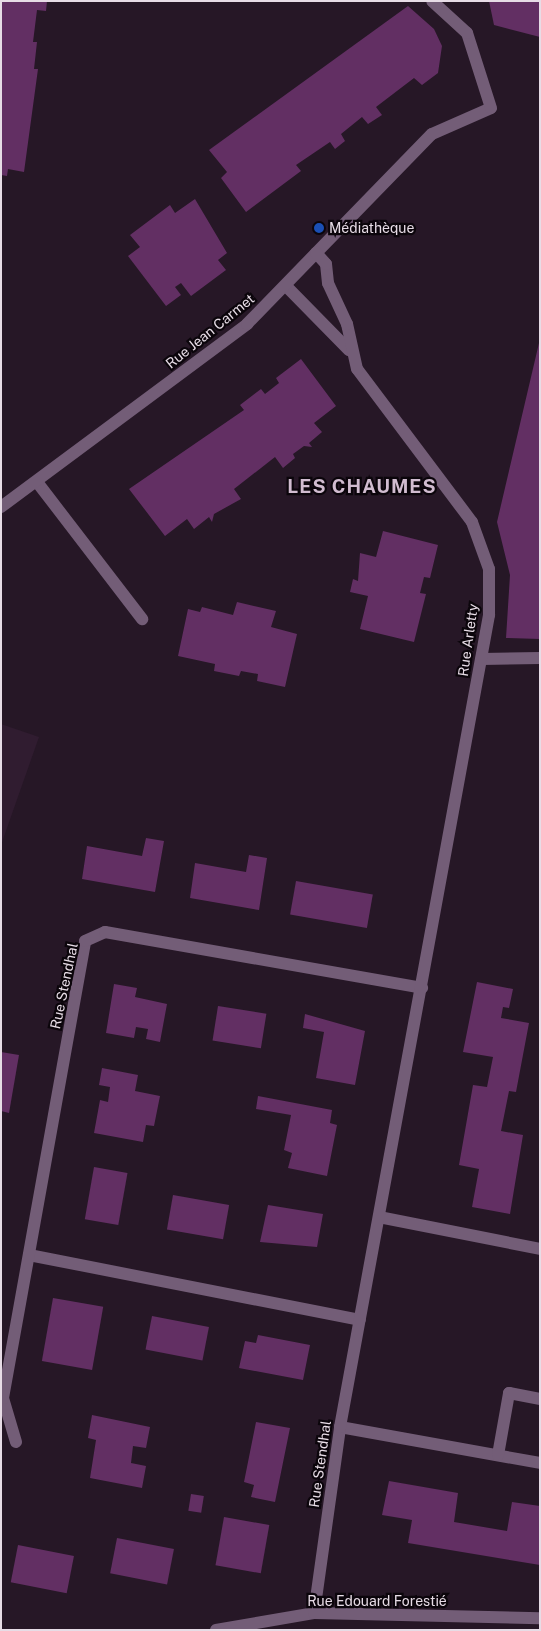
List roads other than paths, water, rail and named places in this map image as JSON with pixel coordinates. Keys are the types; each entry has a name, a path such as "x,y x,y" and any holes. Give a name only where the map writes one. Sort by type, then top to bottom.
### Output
{"street":[{"name":"Rue Jean Carmet","path":"1,508 247,324 432,134 491,108 467,33 432,1"},
{"path":"316,253 326,264 328,283 348,324 350,350"},
{"path":"286,286 350,350"},
{"name":"Rue Arletty","path":"350,350 372,395 472,522 489,569 489,615 453,825"},
{"path":"37,482 142,619"},
{"path":"482,659 540,658"},
{"name":"Rue Stendhal","path":"314,1614 340,1428 453,825"},
{"name":"Rue Stendhal","path":"16,1442 3,1398 86,941 105,932 422,988"},
{"path":"379,1217 540,1249"},
{"path":"29,1254 360,1320"},
{"path":"498,1455 509,1393 540,1399"},
{"path":"340,1428 540,1463"},
{"name":"Rue Edouard Forestié","path":"216,1630 314,1614 540,1618"}],"place":[{"name":"Médiathèque","path":"319,228"}],"district":[{"name":"LES CHAUMES","path":"362,487"}]}
